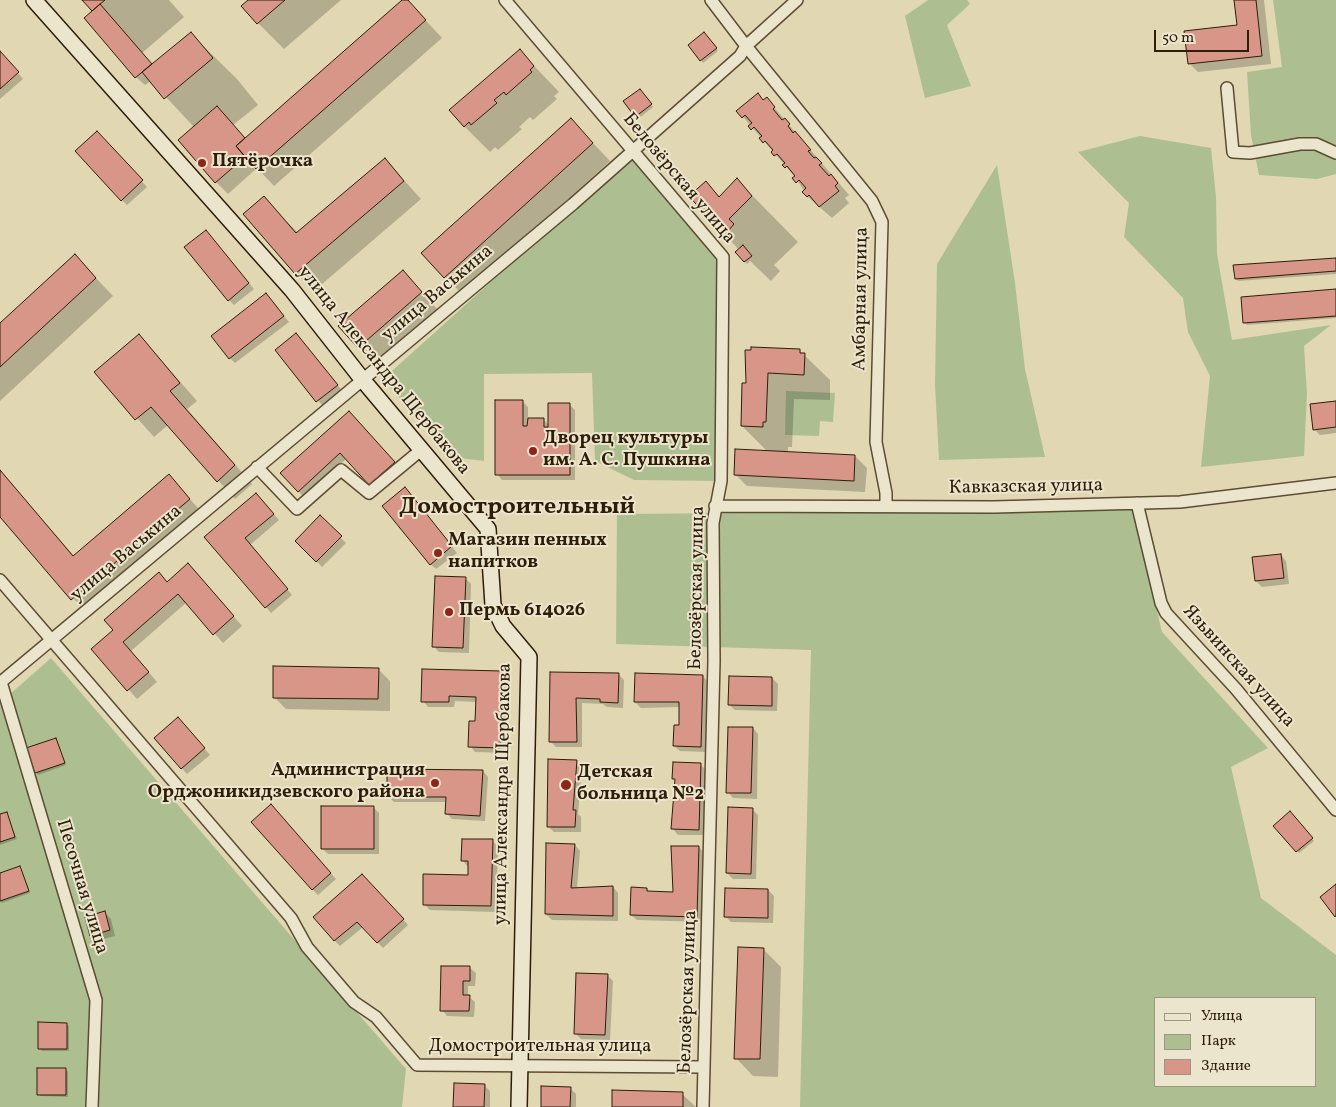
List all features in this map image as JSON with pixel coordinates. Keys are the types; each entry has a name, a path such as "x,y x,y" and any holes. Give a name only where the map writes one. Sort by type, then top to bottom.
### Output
{"street":[{"name":"улица Александра Щербакова","path":"34,0 292,290 362,380 488,529 493,605 503,626 529,657 519,1107"},
{"name":"Белозёрская улица","path":"504,0 723,257 721,481 713,523 714,661 703,1107"},
{"name":"Амбарная улица","path":"711,0 872,201 882,222 876,442 886,492 886,506"},
{"name":"улица Васькина","path":"1,682 565,210 740,56 746,46 797,0"},
{"path":"1227,88 1234,152 1250,153 1300,144 1316,144 1336,153"},
{"path":"258,467 296,509 342,470 369,494 420,450"},
{"name":"Кавказская улица","path":"715,506 994,507 1180,502 1336,483"},
{"name":"Язьвинская улица","path":"1137,503 1161,603 1166,613 1247,701 1336,810"},
{"name":"Домостроительная улица","path":"0,580 291,918 312,954 354,1002 376,1017 417,1065 703,1067"},
{"name":"Песочная улица","path":"1,682 96,1000 92,1107"}],"green space":[{"path":"928,0 967,0 970,4 947,25 971,86 925,98 905,16"},
{"path":"1273,0 1336,0 1336,174 1317,179 1259,175 1251,135 1247,72 1282,67"},
{"path":"1140,136 1211,148 1216,197 1217,254 1232,340 1331,325 1304,346 1307,394 1304,456 1201,467 1210,376 1188,332 1183,298 1124,237 1129,203 1078,152"},
{"path":"633,154 719,253 719,481 634,480 595,461 592,373 484,374 484,461 451,457 383,379"},
{"path":"997,165 1015,283 1025,369 1045,457 939,460 935,385 937,264"},
{"path":"786,391 835,393 833,422 820,421 819,436 785,435"},
{"path":"1132,510 1162,632 1268,748 1231,767 1261,898 1336,955 1336,1107 800,1107 811,650 616,644 617,514"},
{"path":"51,658 406,1069 402,1107 0,1107 0,703"}],"building":[{"path":"82,0 105,0 92,11"},
{"path":"248,0 285,0 257,24 241,6"},
{"path":"402,0 408,0 426,20 256,169 236,146"},
{"path":"1234,0 1256,0 1262,56 1188,64 1184,31 1237,25"},
{"path":"100,4 152,64 135,78 84,18"},
{"path":"191,32 213,58 164,99 142,72"},
{"path":"704,32 717,48 700,61 688,45"},
{"path":"520,49 534,66 530,70 532,72 506,95 504,92 494,100 497,103 471,125 469,122 464,127 449,110"},
{"path":"0,51 19,72 0,89"},
{"path":"640,89 652,104 635,117 623,101"},
{"path":"758,93 763,100 767,97 775,107 773,109 782,120 785,118 790,124 788,126 793,133 795,131 811,150 808,151 822,163 819,165 829,176 831,174 838,183 835,186 839,191 819,207 809,195 807,197 802,192 806,188 799,180 796,183 792,178 795,176 787,166 785,168 782,165 785,163 777,154 774,156 771,152 773,150 765,141 763,143 759,138 762,136 754,127 751,130 748,126 752,123 745,115 742,118 736,111"},
{"path":"217,106 245,138 236,146 245,157 215,183 178,140"},
{"path":"571,118 593,143 444,278 421,253"},
{"path":"97,131 143,180 121,201 75,151"},
{"path":"385,158 404,181 295,274 243,214 264,196 296,233"},
{"path":"737,178 752,196 729,219 734,224 724,236 689,196 706,181 719,197"},
{"path":"206,230 249,283 228,301 184,247"},
{"path":"743,245 752,256 744,262 735,252"},
{"path":"75,254 96,278 0,367 0,323"},
{"path":"1336,258 1336,271 1235,279 1233,265"},
{"path":"403,270 422,292 358,348 338,326"},
{"path":"1336,289 1336,316 1243,323 1241,297"},
{"path":"266,293 284,316 229,359 211,336"},
{"path":"296,333 338,385 316,402 275,350"},
{"path":"139,334 180,383 170,391 235,465 217,482 151,407 135,420 94,372"},
{"path":"751,347 800,349 800,353 805,353 804,375 768,373 766,422 763,422 763,427 741,426 742,383 746,383 745,350 751,350"},
{"name":"Дворец культуры им. А. С. Пушкина","path":"495,400 523,400 523,426 527,426 528,418 544,418 544,427 548,427 548,403 570,403 570,475 495,475"},
{"path":"1336,401 1336,427 1313,430 1310,404"},
{"path":"349,411 395,462 369,485 340,453 298,492 280,473"},
{"path":"735,449 855,455 854,481 734,475"},
{"path":"0,470 73,556 169,474 190,499 71,600 0,517"},
{"path":"405,487 452,546 430,565 382,506"},
{"path":"256,493 274,514 245,538 288,589 265,608 204,537"},
{"path":"320,515 342,536 316,562 295,541"},
{"path":"1281,554 1284,578 1255,581 1252,557"},
{"path":"188,563 234,616 213,635 178,594 123,642 149,672 127,691 91,649 113,630 104,620 159,572 167,582"},
{"name":"Пермь 614026","path":"435,576 466,577 463,648 432,647"},
{"path":"273,666 379,668 378,699 273,698"},
{"path":"422,669 502,671 500,748 468,747 469,721 475,721 476,697 449,696 449,702 421,702"},
{"path":"550,672 619,673 618,703 600,702 600,699 576,698 577,742 549,742"},
{"path":"635,673 703,675 701,747 673,746 674,725 679,725 679,702 634,702"},
{"path":"729,676 772,677 772,706 728,705"},
{"path":"178,717 205,748 181,769 154,738"},
{"path":"728,727 753,727 751,793 726,793"},
{"path":"56,738 65,763 35,773 26,748"},
{"path":"548,759 577,760 573,810 576,810 575,827 547,827"},
{"path":"673,762 701,763 699,830 671,829 675,779 672,779"},
{"name":"Администрация Орджоникидзевского района","path":"387,769 483,770 480,816 445,814 446,797 387,797"},
{"path":"271,804 331,873 312,890 251,822"},
{"path":"321,806 374,806 374,849 321,849"},
{"path":"728,807 753,808 751,874 726,873"},
{"path":"1290,811 1313,838 1296,852 1273,826"},
{"path":"7,812 15,837 0,842 0,814"},
{"path":"462,839 493,839 491,906 423,905 423,874 468,875 468,861 461,861"},
{"path":"546,843 575,844 571,888 613,886 613,916 545,914"},
{"path":"671,846 699,846 697,917 630,915 631,887 647,888 647,891 673,892"},
{"path":"20,866 29,891 0,901 0,873"},
{"path":"362,874 404,919 377,943 357,922 334,941 313,917"},
{"path":"1336,884 1336,915 1335,917 1320,897"},
{"path":"725,888 768,889 768,918 724,917"},
{"path":"105,911 110,930 90,936 85,917"},
{"path":"738,947 764,948 760,1059 734,1059"},
{"path":"441,966 470,966 470,981 463,981 463,995 470,995 469,1011 440,1011"},
{"path":"576,973 608,974 605,1035 574,1034"},
{"path":"38,1022 67,1023 67,1049 38,1049"},
{"path":"37,1068 66,1068 66,1095 37,1095"},
{"path":"454,1083 485,1084 484,1107 453,1107"},
{"path":"541,1086 571,1087 570,1107 541,1107"},
{"path":"612,1090 683,1092 683,1107 612,1107"}],"place":[{"name":"Пятёрочка","path":"202,163"},
{"name":"Дворец культуры им. А. С. Пушкина","path":"533,451"},
{"name":"Магазин пенных напитков","path":"438,553"},
{"name":"Пермь 614026","path":"449,612"},
{"name":"Администрация Орджоникидзевского района","path":"435,783"},
{"name":"Детская больница №2","path":"566,785"}],"district":[{"name":"Домостроительный","path":"517,509"}]}
